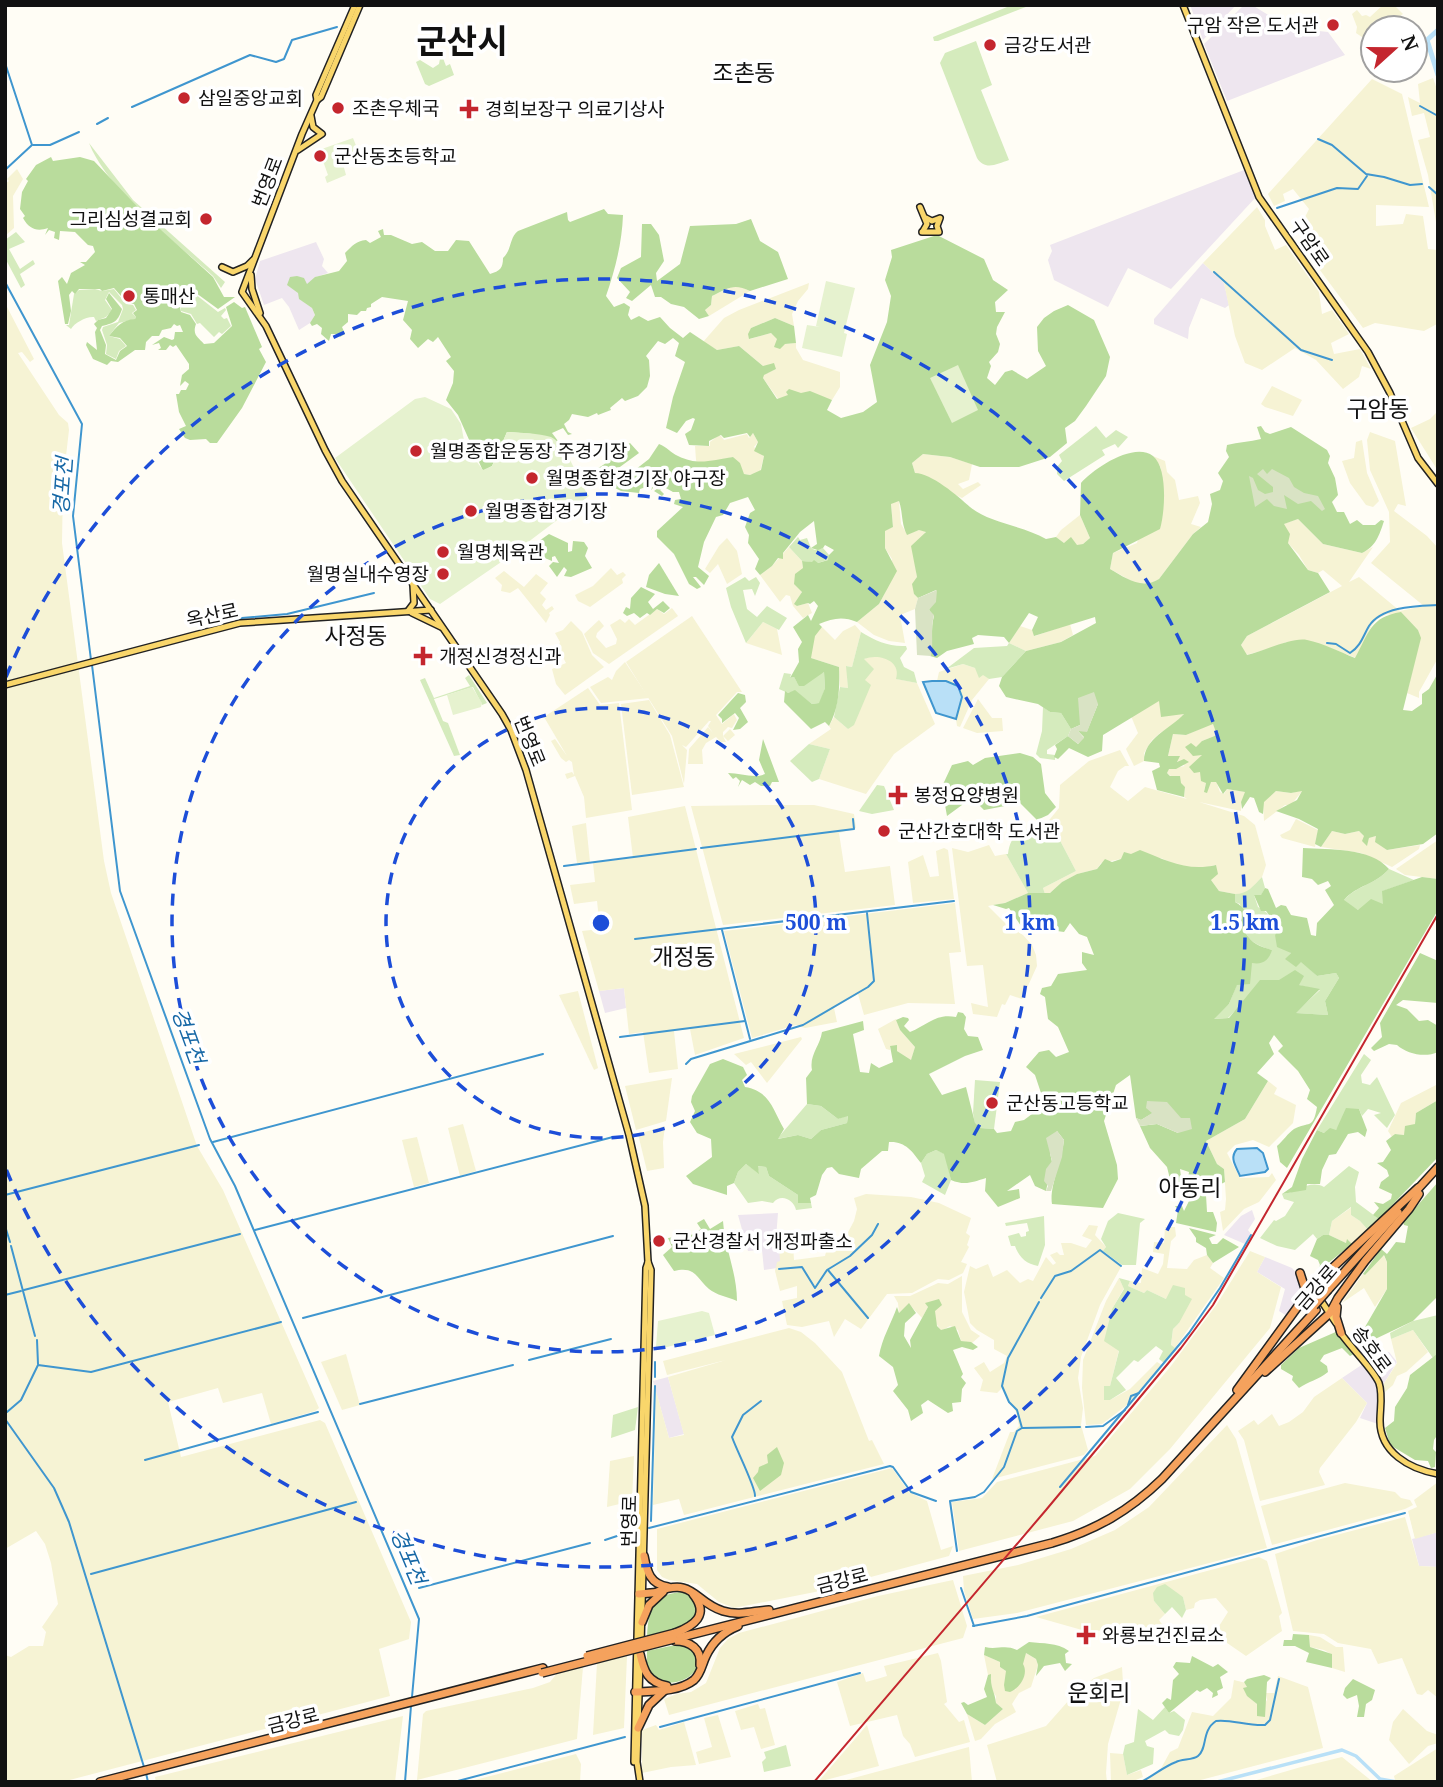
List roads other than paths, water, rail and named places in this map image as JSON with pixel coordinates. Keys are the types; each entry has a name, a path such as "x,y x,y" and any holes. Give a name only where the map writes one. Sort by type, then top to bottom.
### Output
{"highway":[{"name":"금강로","path":"1333,1297 1438,1167"},
{"name":"금강로","path":"1418,1191 1438,1174"},
{"path":"1306,1297 1316,1293 1324,1277 1418,1191"},
{"path":"1240,1393 1325,1314 1333,1297 1409,1209 1418,1191"},
{"path":"1306,1297 1302,1275 1315,1279 1324,1277"},
{"path":"1227,1404 1306,1297 1316,1293"},
{"path":"1315,1308 1333,1297"},
{"path":"1333,1297 1340,1331"},
{"name":"금강로","path":"542,1670 652,1645 769,1610 1092,1530 1125,1512 1169,1471 1315,1308"},
{"name":"금강로","path":"964,1563 1072,1534 1123,1509 1150,1488 1315,1308"},
{"path":"1325,1314 1340,1331"},
{"path":"644,1556 649,1577 663,1590"},
{"name":"금강로","path":"100,1782 757,1618 951,1566"},
{"path":"641,1594 685,1587 694,1591 708,1604 732,1613 769,1610"},
{"path":"642,1622 649,1605 663,1590 689,1591 701,1610 696,1622 674,1638"},
{"path":"636,1692 689,1683 697,1678 710,1650 720,1637 729,1630 757,1618"},
{"path":"638,1728 649,1705 666,1688 691,1679 700,1667 701,1659 696,1648 674,1638"},
{"path":"640,1654 645,1673 666,1688"},
{"name":"금강로","path":"116,1782 136,1774"}],"main road":[{"name":"번영로","path":"358,5 321,97 317,100 292,159 243,290 266,326 330,460 512,732 526,770 632,1146 645,1206 648,1262 642,1622 636,1692 638,1782"},
{"name":"구암로","path":"1183,5 1259,197 1368,352 1390,393 1418,458 1438,484"},
{"path":"292,159 301,146 322,134 313,127 311,113"},
{"path":"920,206 926,224 923,231 939,232 937,226 940,218 932,221 926,218"},
{"path":"222,267 233,272 247,266 255,258"},
{"path":"250,270 252,289 266,326"},
{"path":"243,290 259,310"},
{"path":"412,583 414,601 408,611 444,628"},
{"name":"옥산로","path":"5,685 240,623 431,610"},
{"name":"번영로","path":"638,1782 633,1752 644,1556 651,1268 648,1262"},
{"name":"송호로","path":"1316,1293 1325,1314 1377,1379 1381,1394 1381,1434 1389,1451 1427,1472 1438,1474"}],"water":[{"path":"946,681 958,686 962,697 956,719 936,713 923,682"},
{"path":"1257,1148 1263,1153 1268,1169 1265,1172 1240,1176 1234,1162 1235,1152 1237,1149"}],"waterway":[{"path":"132,107 250,55 276,62 284,59 292,40 337,27"},
{"path":"1438,30 1427,40 1438,75"},
{"name":"경포천","path":"5,63 32,145 5,170"},
{"path":"1420,106 1438,116"},
{"path":"97,124 108,118"},
{"path":"33,145 50,145 79,132"},
{"path":"1318,139 1332,145 1366,174 1410,185 1422,184"},
{"path":"1277,208 1337,188 1358,189 1367,176"},
{"path":"1429,187 1438,195"},
{"path":"1214,272 1301,350 1332,360"},
{"name":"경포천","path":"5,282 82,424 73,516 91,660"},
{"path":"219,620 287,614 374,593"},
{"path":"1327,643 1336,644 1350,653 1359,644 1369,626 1382,614 1400,608 1438,605"},
{"name":"경포천","path":"92,665 120,891 210,1139 235,1186 419,1619 412,1697"},
{"path":"701,848 854,829 853,819"},
{"path":"564,866 696,849"},
{"path":"635,939 954,901"},
{"path":"686,1064 691,1059 803,1025 868,987 874,981 867,913"},
{"path":"722,930 750,1039"},
{"path":"620,1037 745,1021"},
{"path":"213,1142 543,1054"},
{"path":"255,1230 613,1137"},
{"path":"5,1195 199,1145"},
{"path":"779,1269 802,1267 815,1288 827,1270 850,1256 872,1235 878,1224"},
{"path":"5,1226 10,1242"},
{"path":"24,1290 240,1234"},
{"path":"1060,1487 1189,1333 1220,1288 1251,1235"},
{"path":"303,1318 613,1236"},
{"path":"11,1246 35,1336"},
{"path":"1041,1298 1055,1276 1071,1271 1100,1250 1121,1266"},
{"path":"828,1270 868,1318"},
{"path":"5,1295 21,1291"},
{"path":"957,1551 950,1501 975,1497 984,1492 1004,1467 1017,1431 1022,1428 1017,1410 1009,1402 1002,1386 1008,1358 1039,1302"},
{"path":"7,1412 21,1400 38,1365 91,1372 281,1322"},
{"path":"529,1360 611,1339"},
{"path":"37,1340 38,1364"},
{"path":"655,1362 655,1377"},
{"path":"360,1404 513,1365"},
{"path":"651,1521 655,1386"},
{"path":"1128,1405 1131,1396 1139,1393"},
{"path":"755,1496 732,1437 743,1415 761,1401"},
{"path":"1086,1427 1103,1426 1125,1410"},
{"path":"145,1460 318,1412"},
{"path":"5,1419 54,1488 69,1522 144,1767"},
{"path":"1022,1428 1080,1427"},
{"path":"649,1528 890,1466 911,1492 936,1501"},
{"path":"91,1574 356,1502"},
{"path":"973,1626 1027,1616 1405,1513"},
{"path":"605,1540 632,1531"},
{"path":"419,1588 590,1543"},
{"path":"961,1588 974,1626"},
{"path":"660,1727 860,1673"},
{"path":"1141,1782 1171,1764 1198,1756 1203,1749 1208,1730 1216,1721 1265,1725 1270,1720 1279,1679"},
{"name":"경포천","path":"405,1782 411,1706"},
{"path":"454,1782 625,1737"},
{"path":"1217,1782 1342,1750 1356,1756 1380,1779 1397,1782"},
{"path":"146,1773 148,1782"}],"railway":[{"path":"814,1782 1046,1510 1181,1348 1213,1305 1438,914"}],"place":[{"name":"구암 작은 도서관","path":"1333,25"},
{"name":"금강도서관","path":"990,45"},
{"name":"삼일중앙교회","path":"184,98"},
{"name":"조촌우체국","path":"338,108"},
{"name":"경희보장구 의료기상사","path":"469,109"},
{"name":"군산동초등학교","path":"320,156"},
{"name":"그리심성결교회","path":"206,219"},
{"name":"통매산","path":"129,296"},
{"name":"월명종합운동장 주경기장","path":"416,451"},
{"name":"월명종합경기장 야구장","path":"532,478"},
{"name":"월명종합경기장","path":"471,511"},
{"name":"월명체육관","path":"443,552"},
{"name":"월명실내수영장","path":"443,574"},
{"name":"개정신경정신과","path":"423,656"},
{"name":"봉정요양병원","path":"898,795"},
{"name":"군산간호대학 도서관","path":"884,831"},
{"name":"군산동고등학교","path":"992,1103"},
{"name":"군산경찰서 개정파출소","path":"659,1241"},
{"name":"와룡보건진료소","path":"1086,1635"}],"district":[{"name":"군산시","path":"462,41"},
{"name":"조촌동","path":"744,73"},
{"name":"구암동","path":"1378,409"},
{"name":"사정동","path":"356,636"},
{"name":"개정동","path":"684,957"},
{"name":"아동리","path":"1190,1188"},
{"name":"운회리","path":"1099,1693"}]}
